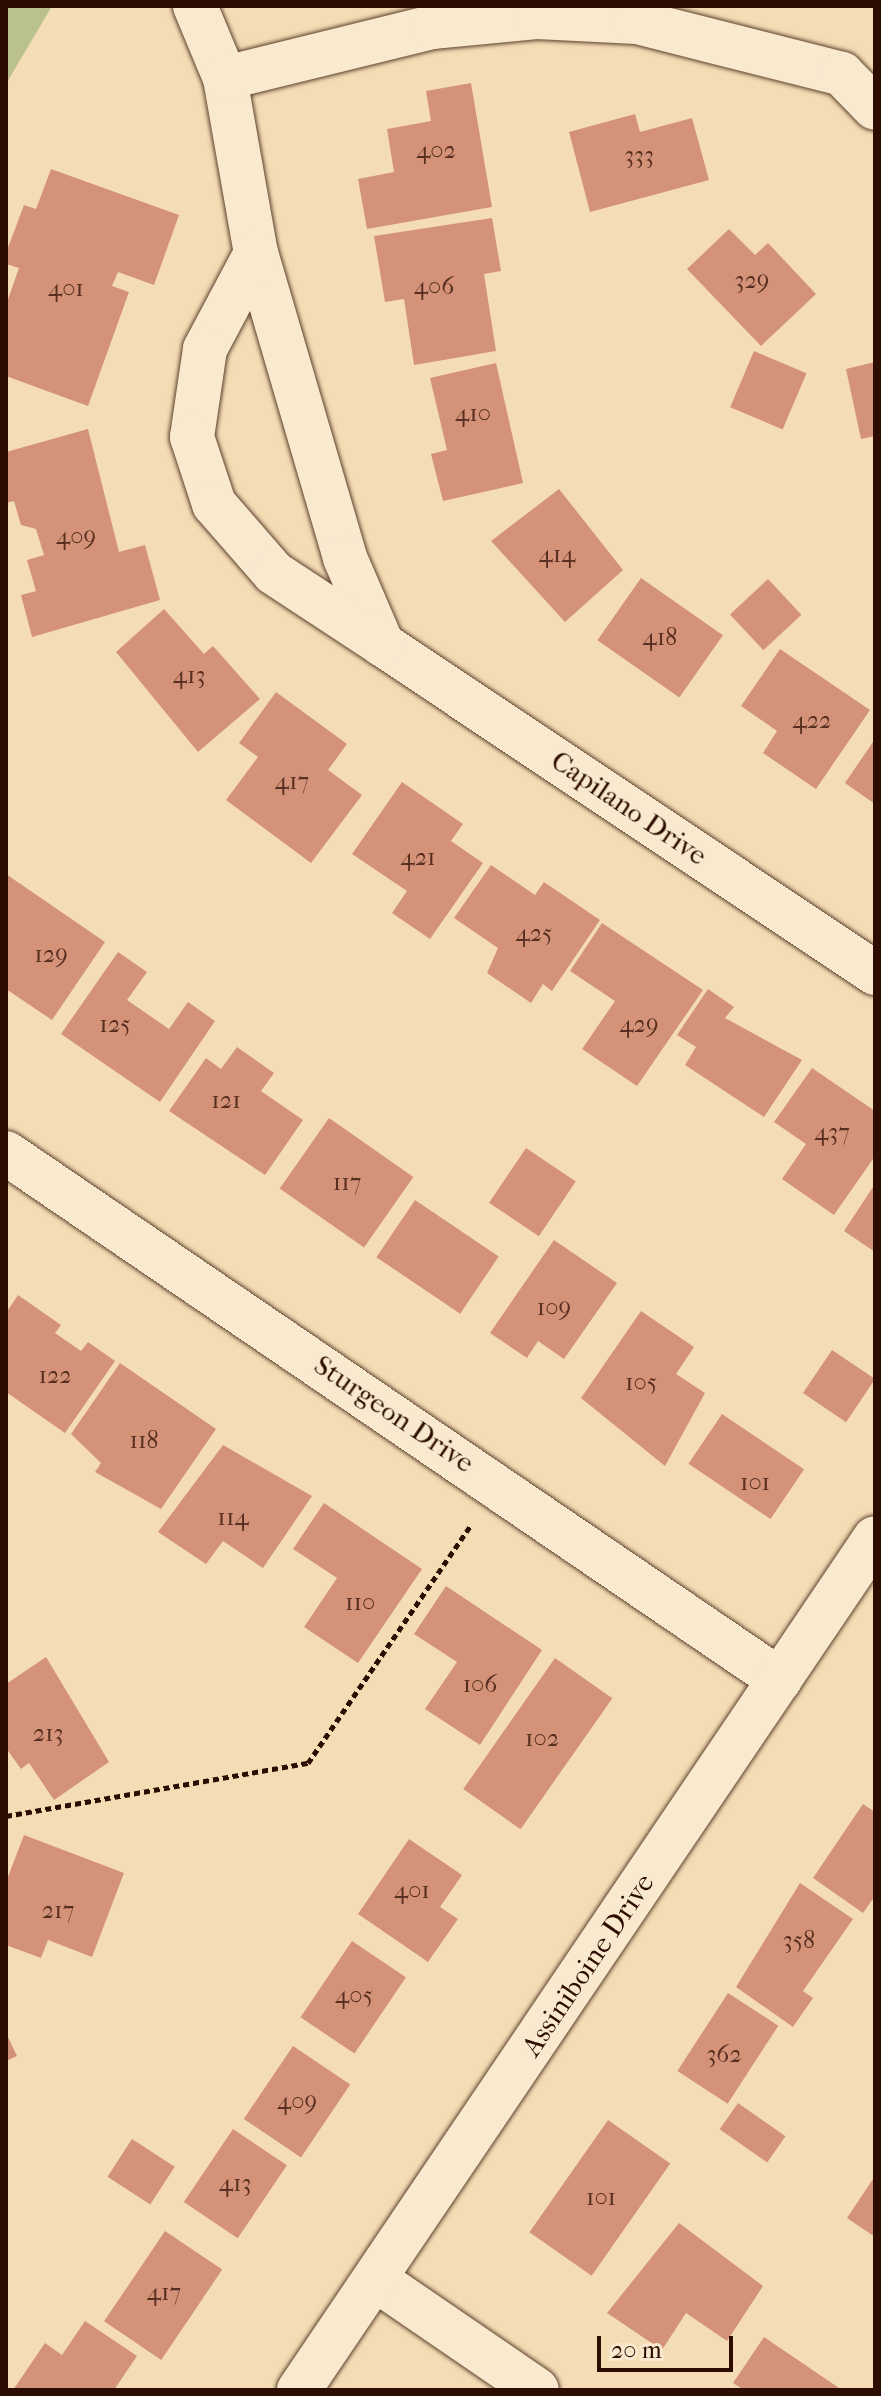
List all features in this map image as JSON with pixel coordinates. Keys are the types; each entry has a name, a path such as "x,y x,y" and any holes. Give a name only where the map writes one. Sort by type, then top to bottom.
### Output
{"street":[{"path":"195,6 225,78 256,253 345,558 382,644"},
{"path":"225,78 432,27 537,17 637,22 842,74 875,108"},
{"name":"Capilano Drive","path":"256,253 205,349 192,437 214,504 274,573 875,973"},
{"name":"Sturgeon Drive","path":"6,1153 780,1680"},
{"name":"Assiniboine Drive","path":"299,2390 875,1538"},
{"path":"375,2279 537,2390"}],"path":[{"path":"6,1816 308,1763 475,1518"}],"green space":[{"path":"6,6 52,6 6,84"}],"building":[{"path":"471,83 492,207 367,229 358,179 394,172 387,129 431,121 426,91"},
{"path":"635,114 640,132 692,118 709,180 590,212 569,132"},
{"path":"51,169 179,215 154,285 118,272 112,286 129,292 88,406 6,376 6,305 19,268 6,264 6,253 24,205 36,209"},
{"path":"492,218 501,271 484,274 496,351 414,365 404,299 385,302 374,236"},
{"path":"729,229 755,255 768,243 816,294 761,346 687,269"},
{"path":"754,351 806,373 783,429 730,407"},
{"path":"875,362 875,436 861,439 846,369"},
{"path":"496,363 523,483 443,501 431,454 447,450 430,378"},
{"path":"88,429 119,552 145,545 160,600 32,637 21,595 36,591 27,560 44,555 36,529 21,525 14,501 6,503 6,452"},
{"path":"559,489 623,570 565,622 491,541"},
{"path":"641,578 723,635 679,698 597,640"},
{"path":"768,579 801,615 763,650 730,614"},
{"path":"164,609 204,654 213,646 260,699 198,752 116,652"},
{"path":"780,649 870,710 816,789 763,753 777,731 741,706"},
{"path":"276,692 347,744 328,770 362,795 311,863 226,800 258,757 239,743"},
{"path":"875,739 875,804 845,783"},
{"path":"402,782 463,824 451,841 483,863 430,939 392,913 407,891 352,854"},
{"path":"491,865 535,895 544,882 600,920 552,991 543,984 531,1003 487,973 498,948 454,918"},
{"path":"6,874 105,942 52,1020 6,989"},
{"path":"602,923 703,990 637,1086 582,1049 615,1001 570,971"},
{"path":"118,952 147,972 127,1000 169,1029 188,1002 215,1021 160,1102 61,1034"},
{"path":"708,989 734,1007 725,1018 802,1060 764,1117 685,1065 696,1047 677,1035"},
{"path":"237,1047 274,1073 261,1091 303,1120 265,1175 169,1111 206,1058 221,1069"},
{"path":"812,1068 875,1111 875,1156 834,1215 782,1179 806,1144 774,1122"},
{"path":"329,1118 413,1177 364,1248 280,1188"},
{"path":"526,1148 576,1182 539,1236 489,1203"},
{"path":"875,1184 875,1252 844,1231"},
{"path":"415,1200 499,1256 460,1314 376,1257"},
{"path":"554,1240 617,1283 564,1359 538,1341 527,1358 490,1333"},
{"path":"18,1295 61,1325 55,1333 81,1351 88,1342 115,1361 65,1433 6,1392 6,1313"},
{"path":"641,1311 694,1347 676,1374 705,1393 665,1466 581,1398"},
{"path":"832,1350 875,1379 846,1422 803,1393"},
{"path":"120,1363 216,1429 161,1509 95,1472 101,1463 71,1434"},
{"path":"722,1414 804,1469 771,1519 688,1464"},
{"path":"223,1445 312,1496 263,1568 223,1541 206,1564 158,1532"},
{"path":"324,1503 422,1569 358,1663 304,1627 337,1578 293,1549"},
{"path":"446,1586 542,1650 480,1745 425,1709 457,1662 414,1634"},
{"path":"46,1657 109,1762 54,1800 29,1763 21,1769 6,1748 6,1684"},
{"path":"555,1658 612,1698 521,1829 463,1789"},
{"path":"863,1804 875,1812 875,1896 863,1913 813,1878"},
{"path":"24,1835 124,1873 92,1957 48,1940 41,1958 6,1945 6,1882"},
{"path":"409,1839 462,1875 440,1907 458,1919 428,1962 358,1914"},
{"path":"800,1883 853,1919 803,1991 813,1998 793,2027 736,1987"},
{"path":"352,1941 406,1977 354,2054 301,2017"},
{"path":"728,1993 778,2026 728,2104 677,2071"},
{"path":"6,2033 17,2056 6,2061"},
{"path":"293,2046 350,2085 301,2158 244,2119"},
{"path":"738,2103 786,2136 767,2162 720,2129"},
{"path":"608,2120 670,2164 592,2276 529,2232"},
{"path":"233,2129 287,2165 238,2238 184,2202"},
{"path":"132,2139 175,2167 150,2205 107,2177"},
{"path":"875,2176 875,2237 847,2218"},
{"path":"679,2223 763,2286 727,2341 686,2313 662,2350 607,2313"},
{"path":"165,2231 222,2270 161,2360 104,2321"},
{"path":"85,2321 137,2356 114,2390 13,2390 45,2343 62,2355"},
{"path":"764,2337 842,2390 744,2390 733,2383"}]}
